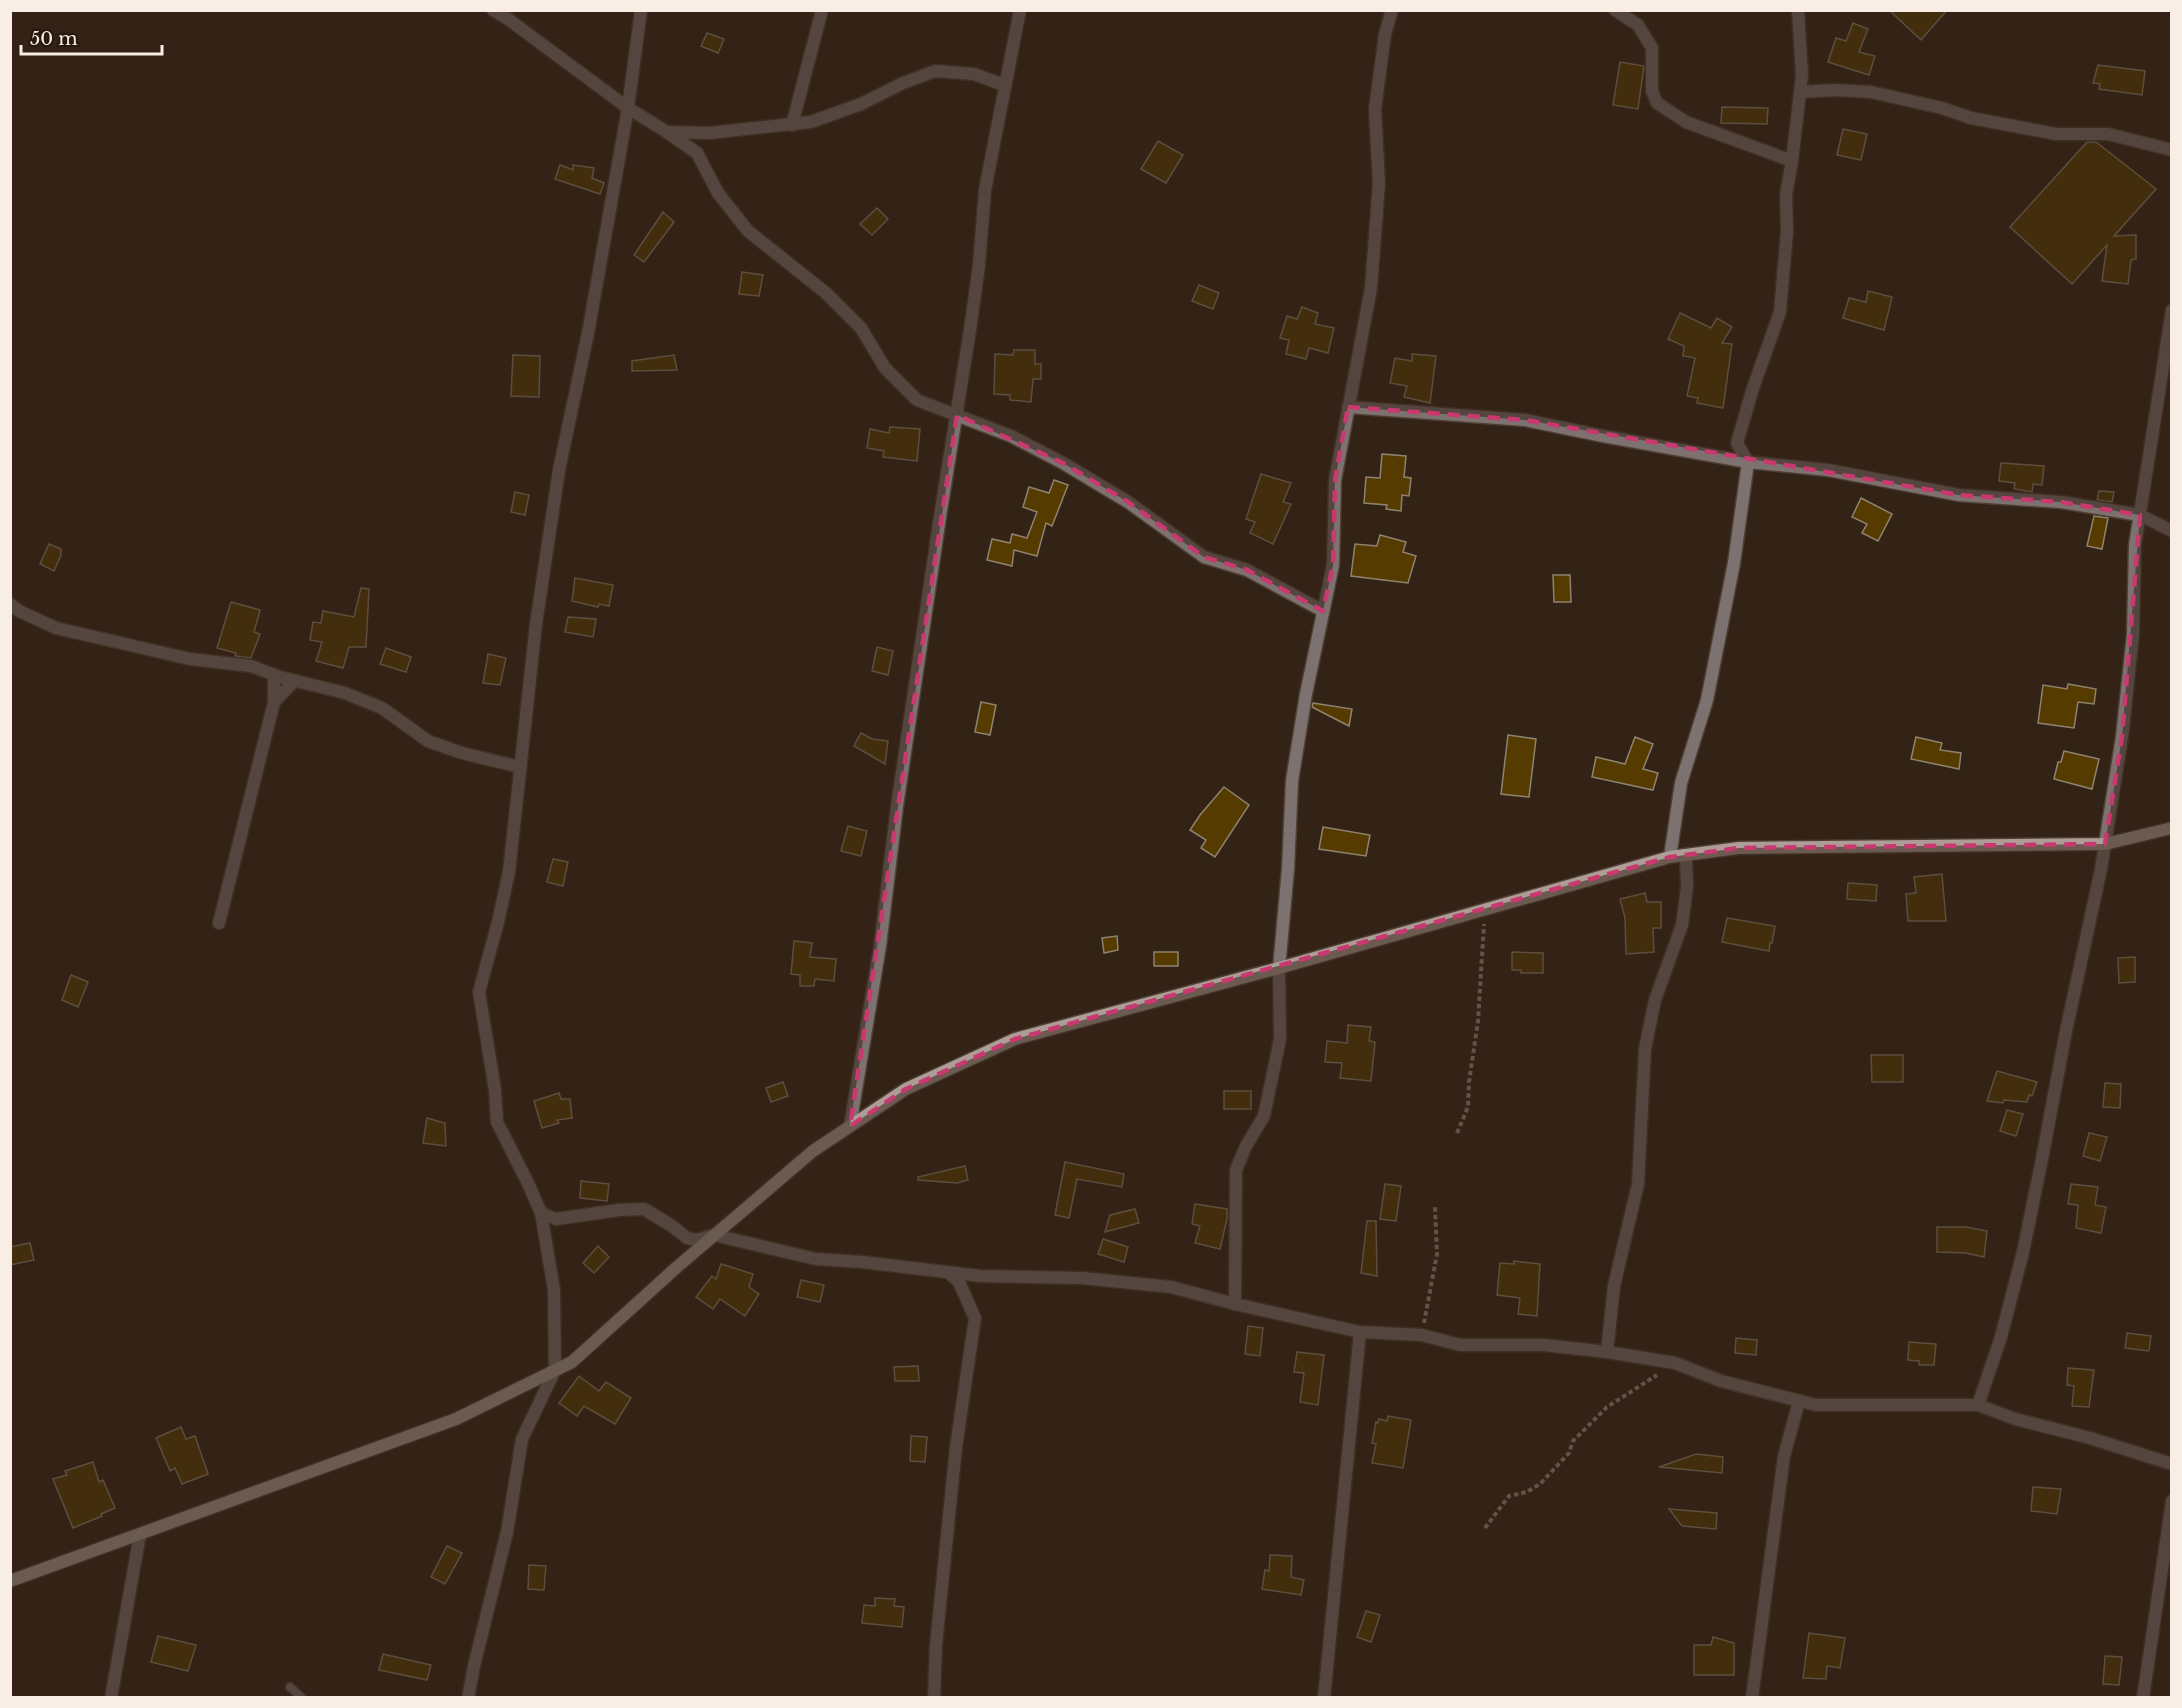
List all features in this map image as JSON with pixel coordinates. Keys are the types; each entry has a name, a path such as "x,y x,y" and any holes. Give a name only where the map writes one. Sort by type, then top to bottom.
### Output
{"street":[{"path":"493,10 517,25 628,108 697,153 718,193 748,231 825,293 861,328 885,368 917,400 1011,436 1063,463 1128,502 1204,557 1247,570 1323,611"},
{"path":"468,1698 507,1532 522,1439 555,1370 554,1290 541,1213 497,1122 495,1090 479,992 509,872 536,624 559,470 588,333 628,108 641,10"},
{"path":"792,125 822,10"},
{"path":"850,1126 880,946 897,806 980,265 985,190 1020,10"},
{"path":"1235,1304 1236,1170 1246,1146 1264,1116 1280,1040 1279,968 1288,869 1292,781 1305,694 1333,566 1335,480 1371,288 1379,183 1375,109 1385,34 1392,10"},
{"path":"1615,10 1638,25 1652,48 1653,90 1657,103 1686,122 1792,161"},
{"path":"1670,857 1682,783 1707,700 1734,563 1748,462 1737,443 1753,388 1780,312 1787,231 1786,195 1802,75 1798,10"},
{"path":"667,132 709,133 811,122 861,104 903,83 935,71 974,74 1004,85"},
{"path":"1800,92 1835,90 1871,92 1942,108 1971,118 2056,134 2108,134 2172,150"},
{"path":"697,153 709,133"},
{"path":"1978,1406 2001,1337 2022,1252 2105,844 2123,726 2133,635 2135,545 2172,310"},
{"path":"1348,407 1525,420 1748,462 1828,470 1959,495 2061,502 2140,515 2172,531"},
{"path":"10,604 56,628 190,659 251,666 294,681 345,693 382,708 428,741 462,753 520,767"},
{"path":"219,923 274,702 274,675"},
{"path":"274,702 294,681"},
{"path":"10,1581 456,1419 572,1362 813,1150 906,1089 1015,1039 1279,968 1670,857 1739,848 2105,844 2172,828"},
{"path":"1607,1352 1614,1286 1638,1184 1645,1049 1654,1000 1669,965 1682,925 1687,887 1686,855"},
{"path":"541,1213 556,1219 619,1210 645,1209 687,1238 697,1240 714,1235 816,1259 980,1276 1082,1278 1171,1287 1360,1332 1422,1335 1460,1345 1544,1345 1607,1352 1675,1363 1720,1381 1815,1405 1978,1406 2015,1419 2090,1438 2172,1464"},
{"path":"934,1698 936,1645 954,1458 975,1318 959,1282 948,1272"},
{"path":"1324,1698 1360,1332"},
{"path":"1752,1698 1784,1456 1799,1401"},
{"path":"2143,1698 2172,1501"},
{"path":"111,1698 140,1534"}],"lane":[{"path":"290,1688 302,1698"}],"path":[{"path":"1456,1133 1468,1107 1469,1082 1478,1021 1484,910"},
{"path":"1422,1335 1437,1254 1435,1207"},
{"path":"1485,1528 1509,1496 1527,1492 1555,1469 1569,1453 1573,1441 1607,1407 1675,1363"}],"highlighted area":[{"path":"1348,407 1525,420 1959,495 2061,502 2140,515 2122,737 2105,844 1739,848 1670,857 1015,1039 906,1089 850,1126 957,415 1063,463 1128,502 1204,557 1247,570 1323,611 1333,565 1335,480"}],"building":[{"path":"1889,10 1947,10 1921,40"},
{"path":"1853,23 1868,29 1859,52 1875,56 1869,75 1828,62 1836,38 1846,41"},
{"path":"707,33 724,39 718,53 701,46"},
{"path":"1620,62 1644,66 1638,109 1613,105"},
{"path":"2098,65 2145,71 2142,95 2099,89 2100,84 2093,83"},
{"path":"1722,107 1768,108 1767,124 1721,123"},
{"path":"1843,129 1867,134 1861,160 1837,155"},
{"path":"1158,141 1183,155 1166,183 1141,169"},
{"path":"2087,142 2096,142 2156,189 2114,236 2136,235 2136,259 2131,260 2128,284 2102,281 2107,245 2072,284 2010,227"},
{"path":"560,165 573,170 573,165 594,168 592,178 604,183 600,194 555,179"},
{"path":"877,208 888,219 872,235 860,224"},
{"path":"663,212 674,222 644,262 634,255"},
{"path":"742,272 763,275 759,296 739,294"},
{"path":"1199,285 1219,293 1213,309 1192,301"},
{"path":"1868,291 1892,297 1884,330 1843,318 1849,298 1866,302"},
{"path":"1302,307 1318,313 1315,324 1334,328 1328,353 1309,348 1306,359 1286,354 1289,340 1280,338 1287,316 1297,319"},
{"path":"1680,313 1711,328 1717,318 1732,327 1722,343 1732,344 1723,408 1697,403 1698,398 1687,396 1695,358 1683,356 1684,346 1668,339"},
{"path":"1014,350 1035,350 1035,364 1041,364 1041,379 1033,379 1031,402 1010,400 1010,395 994,394 995,354 1013,355"},
{"path":"1412,354 1436,356 1430,403 1404,397 1407,386 1390,383 1395,358 1412,361"},
{"path":"513,355 540,356 539,397 511,396"},
{"path":"674,355 677,370 632,371 632,361"},
{"path":"890,427 920,429 917,461 883,457 884,451 867,448 870,429 889,433"},
{"path":"1382,454 1406,456 1404,477 1411,478 1409,496 1402,495 1401,511 1386,509 1387,505 1364,503 1366,477 1380,478"},
{"path":"2001,463 2044,466 2042,485 2033,484 2032,492 2014,489 2015,483 1999,481"},
{"path":"1261,474 1291,483 1283,502 1291,504 1273,544 1250,533 1255,522 1246,519"},
{"path":"1054,480 1068,485 1052,526 1046,523 1037,556 1014,550 1012,566 987,560 992,539 1010,543 1012,534 1027,538 1037,512 1023,507 1029,487 1049,493"},
{"path":"2099,491 2114,492 2112,502 2097,500"},
{"path":"515,492 529,495 525,515 511,512"},
{"path":"1861,498 1892,514 1878,541 1862,533 1867,524 1852,517"},
{"path":"2094,516 2108,518 2102,549 2087,546"},
{"path":"1380,535 1406,542 1403,552 1416,556 1408,583 1351,576 1355,544 1377,546"},
{"path":"49,544 61,549 61,555 54,571 40,564"},
{"path":"1553,575 1570,575 1571,602 1554,602"},
{"path":"575,578 613,585 609,606 599,604 598,607 572,601"},
{"path":"361,588 369,589 366,647 349,647 343,668 316,661 322,642 310,640 313,622 321,623 323,611 354,617"},
{"path":"231,602 260,610 254,632 260,634 251,658 235,656 236,653 217,648"},
{"path":"568,617 596,619 593,637 565,632"},
{"path":"877,647 893,651 888,675 872,671"},
{"path":"386,648 411,657 406,672 380,664"},
{"path":"488,654 506,658 500,685 483,683"},
{"path":"2068,684 2096,689 2094,704 2078,702 2074,728 2038,723 2043,685 2067,689"},
{"path":"981,702 996,705 990,735 975,732"},
{"path":"1313,703 1352,709 1349,726 1312,707"},
{"path":"861,733 872,739 888,741 885,764 854,746"},
{"path":"1508,735 1536,739 1529,797 1501,794"},
{"path":"1635,737 1653,744 1643,769 1658,773 1653,790 1592,777 1596,757 1625,764"},
{"path":"1916,737 1942,743 1940,750 1961,753 1959,769 1911,759"},
{"path":"2064,751 2099,759 2092,789 2054,779 2058,762 2061,762"},
{"path":"1224,787 1249,805 1215,857 1201,848 1206,840 1190,830"},
{"path":"848,826 867,831 861,856 841,851"},
{"path":"1323,827 1370,835 1366,856 1319,849"},
{"path":"553,859 568,862 563,886 547,882"},
{"path":"1942,874 1946,921 1908,921 1906,894 1916,893 1914,877"},
{"path":"1848,883 1877,885 1876,901 1847,899"},
{"path":"1645,893 1647,902 1661,902 1661,928 1653,928 1654,952 1626,954 1625,918 1620,899"},
{"path":"1727,918 1775,926 1769,951 1722,942"},
{"path":"1117,936 1118,950 1104,953 1102,938"},
{"path":"794,941 812,943 810,957 836,959 834,981 815,979 814,986 800,986 800,975 791,974"},
{"path":"1154,952 1178,952 1178,966 1154,966"},
{"path":"1512,952 1543,953 1543,973 1521,973 1521,970 1512,970"},
{"path":"2135,957 2135,982 2119,983 2118,958"},
{"path":"71,975 88,982 78,1007 62,1000"},
{"path":"1348,1025 1371,1027 1369,1041 1375,1042 1371,1081 1340,1078 1342,1063 1325,1062 1327,1041 1347,1043"},
{"path":"1871,1055 1903,1055 1903,1082 1872,1082"},
{"path":"1997,1071 2037,1082 2027,1102 1987,1101"},
{"path":"783,1082 788,1096 771,1102 766,1088"},
{"path":"2105,1083 2121,1084 2120,1108 2103,1107"},
{"path":"1224,1091 1251,1091 1251,1109 1224,1109"},
{"path":"559,1093 561,1099 570,1099 572,1118 557,1120 559,1123 542,1128 534,1101"},
{"path":"2007,1110 2023,1114 2016,1136 2000,1131"},
{"path":"427,1118 445,1123 446,1146 423,1143"},
{"path":"2089,1133 2107,1137 2100,1161 2083,1156"},
{"path":"1065,1162 1124,1174 1122,1187 1077,1179 1069,1218 1055,1215"},
{"path":"965,1166 968,1180 957,1183 918,1180 918,1177"},
{"path":"581,1181 609,1184 607,1201 580,1198"},
{"path":"1385,1184 1401,1186 1396,1221 1380,1219"},
{"path":"2071,1184 2098,1187 2095,1205 2106,1207 2101,1233 2076,1228 2078,1205 2068,1204"},
{"path":"1195,1204 1227,1209 1220,1249 1195,1243 1200,1226 1192,1224"},
{"path":"1135,1209 1139,1223 1105,1232 1110,1215"},
{"path":"1367,1221 1376,1221 1377,1276 1361,1273"},
{"path":"1937,1227 1966,1227 1987,1231 1984,1257 1966,1253 1937,1252"},
{"path":"1103,1239 1128,1247 1124,1262 1098,1254"},
{"path":"30,1243 34,1260 10,1265 10,1247"},
{"path":"598,1246 609,1257 594,1273 583,1263"},
{"path":"1514,1261 1540,1264 1537,1316 1518,1314 1520,1298 1497,1295 1500,1263 1514,1264"},
{"path":"721,1264 753,1274 749,1287 759,1294 745,1316 720,1299 713,1309 696,1297 712,1276 716,1279"},
{"path":"801,1280 824,1285 820,1302 797,1297"},
{"path":"1248,1326 1263,1328 1260,1356 1245,1354"},
{"path":"2127,1333 2151,1336 2149,1351 2125,1348"},
{"path":"1736,1338 1757,1340 1756,1355 1735,1353"},
{"path":"1909,1342 1936,1344 1934,1365 1919,1365 1919,1361 1908,1360"},
{"path":"1297,1352 1324,1355 1318,1405 1300,1402 1304,1373 1294,1372"},
{"path":"918,1366 919,1381 895,1381 894,1367"},
{"path":"2068,1368 2094,1370 2089,1407 2072,1406 2074,1386 2067,1385"},
{"path":"579,1376 599,1391 606,1382 631,1398 615,1424 584,1406 577,1416 559,1403"},
{"path":"1388,1416 1411,1420 1403,1468 1372,1463 1376,1444 1372,1443 1376,1422 1378,1423 1379,1419 1387,1421"},
{"path":"181,1427 186,1439 195,1436 208,1474 182,1484 175,1468 170,1471 156,1438"},
{"path":"911,1436 927,1437 925,1462 910,1461"},
{"path":"1696,1454 1723,1457 1722,1473 1659,1467"},
{"path":"93,1462 99,1482 103,1480 115,1508 73,1528 53,1479 67,1475 65,1471"},
{"path":"2033,1487 2061,1489 2057,1514 2031,1511"},
{"path":"1669,1509 1717,1513 1716,1529 1682,1526"},
{"path":"447,1546 462,1553 445,1584 431,1577"},
{"path":"1270,1555 1292,1556 1291,1577 1304,1580 1301,1595 1262,1589 1265,1570 1269,1571"},
{"path":"529,1565 546,1566 544,1590 528,1589"},
{"path":"875,1598 895,1599 894,1606 904,1607 902,1627 862,1623 864,1605 875,1606"},
{"path":"1366,1611 1380,1615 1371,1642 1357,1637"},
{"path":"1809,1633 1845,1638 1840,1668 1827,1666 1826,1679 1803,1678"},
{"path":"158,1636 196,1645 188,1671 151,1662"},
{"path":"1713,1637 1734,1643 1734,1675 1694,1675 1694,1645 1711,1645"},
{"path":"383,1654 431,1665 427,1680 379,1670"},
{"path":"2105,1656 2122,1657 2119,1685 2103,1684"}]}
